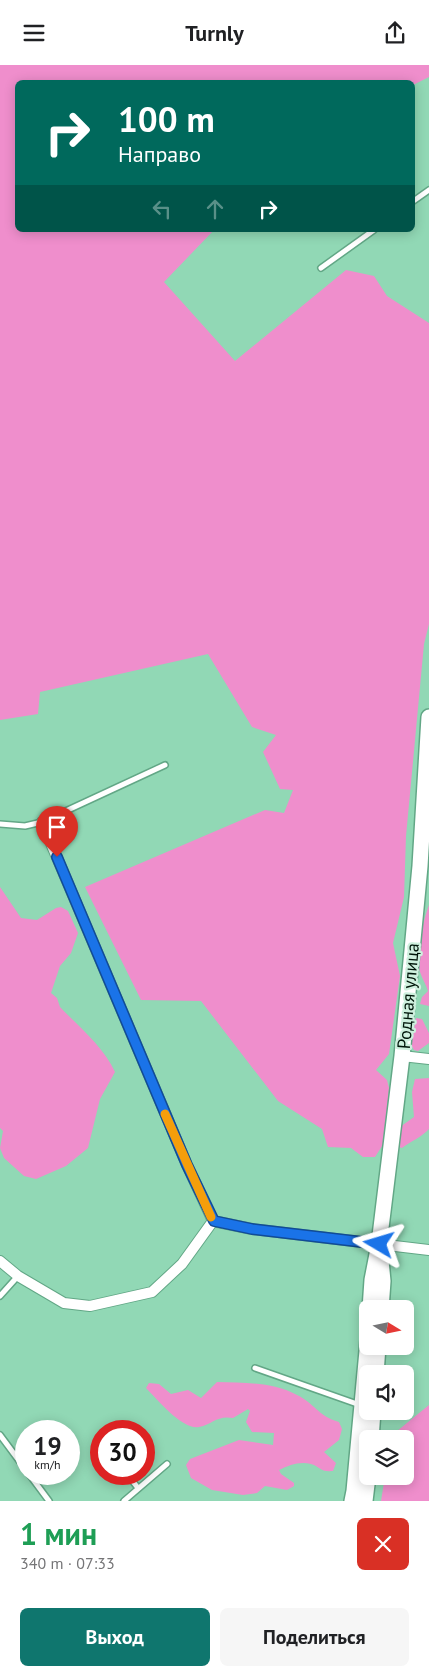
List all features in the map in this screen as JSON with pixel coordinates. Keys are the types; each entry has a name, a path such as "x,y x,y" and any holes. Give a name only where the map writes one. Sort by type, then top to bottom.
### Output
{"street":[{"name":"Родная улица","path":"371,1300 424,866 429,717"},
{"path":"42,822 183,1157 214,1221"},
{"path":"402,1057 429,1059"},
{"path":"214,1221 252,1229 429,1250"},
{"path":"0,1261 18,1275 64,1303 90,1306 152,1292 182,1264 214,1221"},
{"name":"Родная улица","path":"379,1244 383,1281 382,1300"},
{"path":"352,1501 366,1420"},
{"path":"365,1501 367,1485"}],"lane":[{"path":"415,200 429,190"},
{"path":"321,268 371,232"},
{"path":"0,824 25,826 42,822 165,765"},
{"path":"0,1296 18,1275"},
{"path":"256,1368 359,1405"},
{"path":"0,1435 15,1455"},
{"path":"124,1501 167,1464"},
{"path":"37,1485 49,1501"}],"shaded area":[{"path":"0,65 429,65 429,77 415,84 415,80 15,80 15,232 212,232 164,282 235,361 346,270 374,276 387,296 429,323 429,624 424,644 406,836 404,897 393,943 400,976 389,1054 376,1070 387,1080 389,1088 384,1143 375,1157 363,1157 351,1148 328,1147 322,1129 278,1101 201,1001 141,1000 85,887 265,810 284,813 293,790 280,789 263,752 276,735 252,727 208,654 40,692 38,714 0,720"},
{"path":"0,887 21,918 37,920 56,908 61,907 68,911 78,933 71,953 60,966 51,993 57,998 60,1007 98,1045 115,1072 100,1099 88,1148 66,1166 36,1179 24,1176 4,1158 0,1148 3,1131 0,1128"},
{"path":"429,905 429,1006 420,1004 422,997 428,991 420,972 418,957 422,929"},
{"path":"416,1018 422,1019 429,1033 429,1043 418,1051 414,1050 411,1045"},
{"path":"429,1078 429,1129 402,1148 399,1147 397,1141 400,1127 414,1117 412,1092 415,1079"},
{"path":"217,1382 268,1385 288,1391 303,1398 321,1413 339,1422 342,1429 339,1440 324,1452 336,1463 333,1471 323,1470 307,1463 295,1464 279,1470 281,1474 294,1483 294,1486 287,1490 265,1486 257,1493 243,1495 212,1490 191,1478 186,1465 190,1459 239,1440 273,1445 274,1433 252,1432 246,1422 250,1411 248,1409 233,1418 223,1418 204,1426 192,1427 170,1413 146,1388 149,1383 159,1384 171,1394 188,1390 201,1398"},
{"path":"429,1405 429,1501 381,1501 384,1485 414,1485 414,1430 398,1430 411,1420 414,1420 414,1417"}],"slow traffic":[{"path":"165,1114 211,1217"}],"route":[{"path":"57,857 187,1165 214,1221 252,1229 379,1244"}]}
